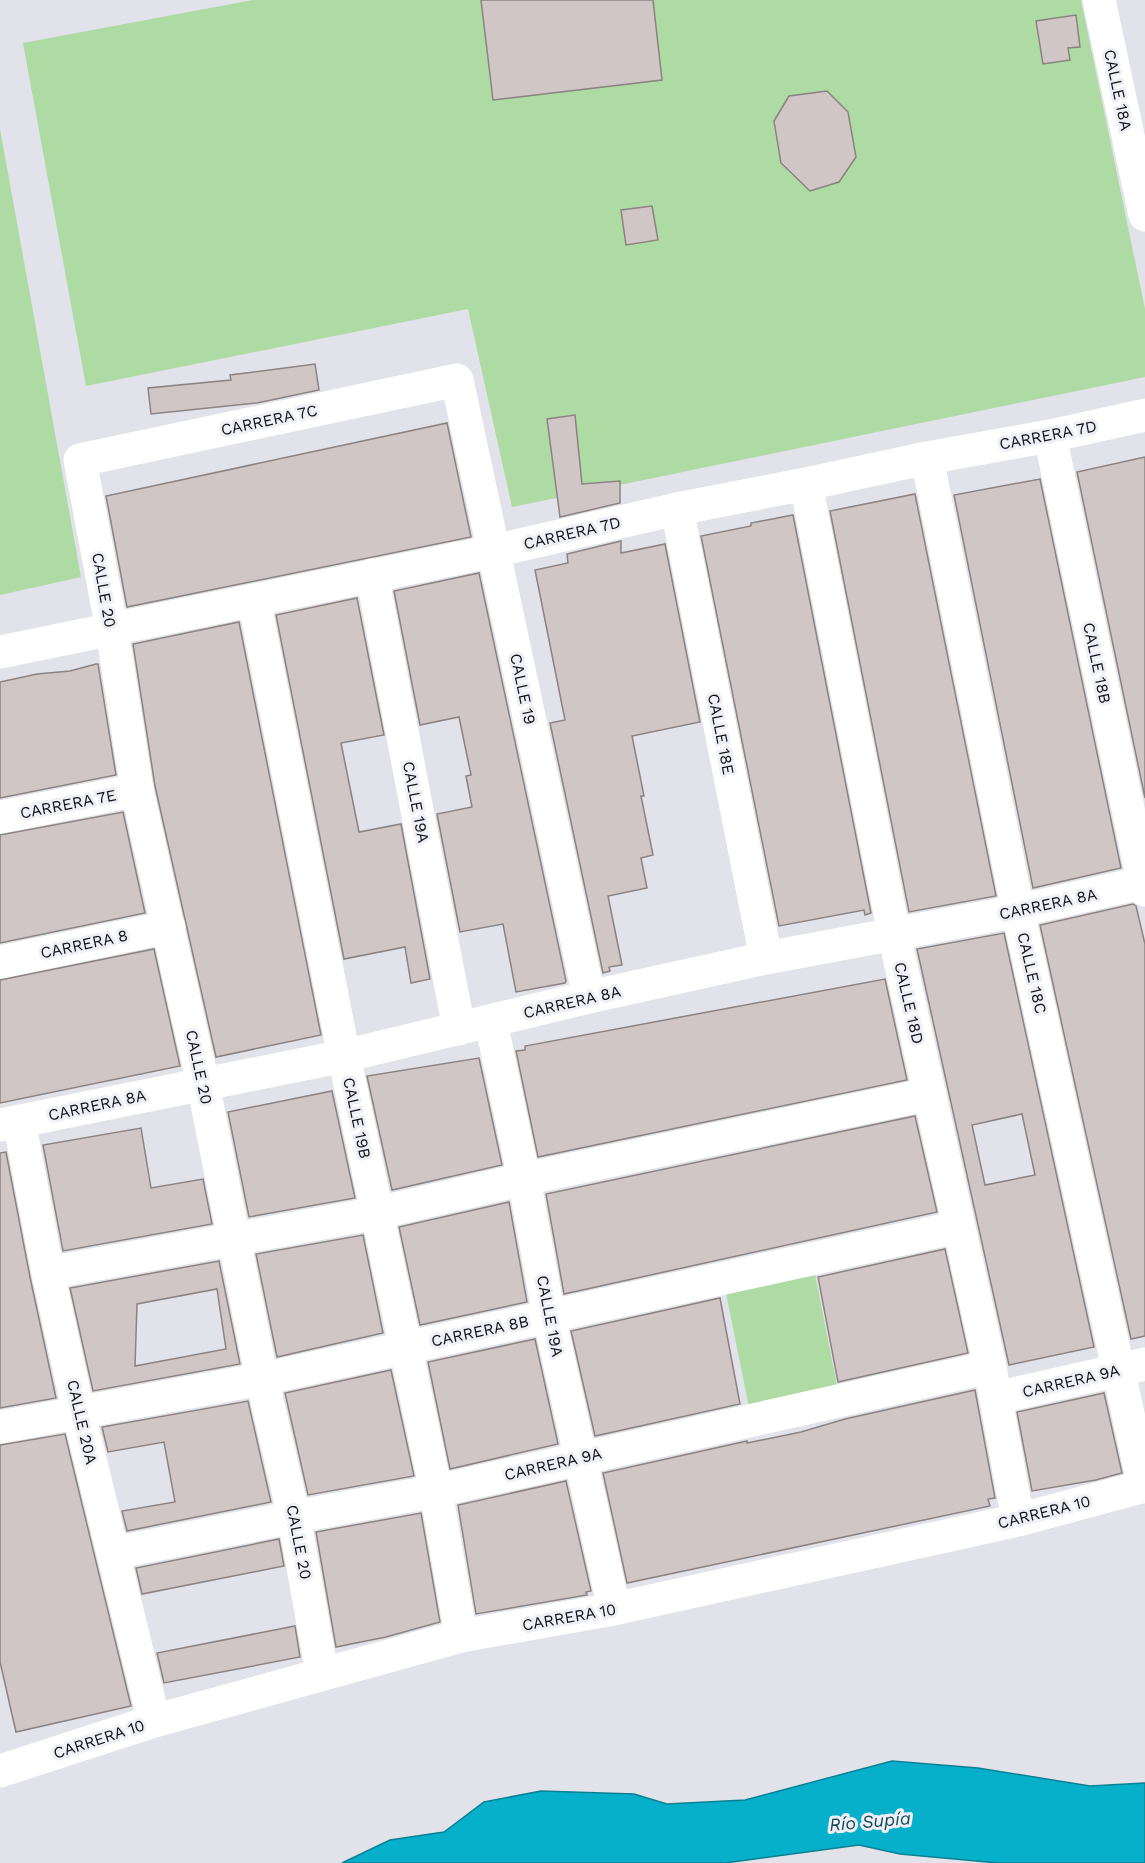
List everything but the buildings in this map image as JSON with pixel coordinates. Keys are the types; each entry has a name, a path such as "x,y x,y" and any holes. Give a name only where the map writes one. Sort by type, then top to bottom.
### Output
{"street":[{"name":"CALLE 18A","path":"1099,0 1141,179 1145,215"},
{"name":"CARRERA 7C","path":"80,460 457,380"},
{"name":"CALLE 19","path":"457,380 589,997"},
{"name":"CARRERA 7D","path":"0,652 494,551 677,509 927,458 1050,436 1145,415"},
{"name":"CALLE 18B","path":"1050,436 1144,885"},
{"name":"CALLE 18C","path":"927,458 1018,911 1132,1367 1145,1486"},
{"name":"CALLE 20","path":"80,460 112,630 137,790 203,1084 262,1379 294,1517 322,1673"},
{"name":"CALLE 18D","path":"806,484 894,934 993,1383 1018,1520"},
{"name":"CALLE 18E","path":"677,509 766,958"},
{"name":"CALLE 19A","path":"372,575 459,1029"},
{"name":"CALLE 19B","path":"254,600 344,1056 436,1491 461,1635"},
{"name":"CARRERA 7E","path":"0,817 137,790"},
{"name":"CARRERA 8A","path":"9,1123 344,1056 589,997 766,958 1144,885"},
{"name":"CARRERA 8","path":"0,962 169,927"},
{"name":"CALLE 19A","path":"491,1022 524,1179 549,1316 614,1609"},
{"path":"48,1273 377,1213 524,1179 930,1094"},
{"name":"CALLE 20A","path":"9,1123 48,1273 79,1414 154,1721"},
{"name":"CARRERA 8B","path":"0,1427 262,1379 958,1227"},
{"name":"CARRERA 9A","path":"114,1553 436,1491 580,1458 993,1383 1132,1367"},
{"name":"CARRERA 10","path":"1,1765 461,1635 614,1609 1018,1520 1145,1486"}],"green space":[{"path":"253,0 1081,0 1145,309 1145,377 512,507 468,309 86,386 23,43"},
{"path":"0,129 81,577 0,595"},
{"path":"815,1274 837,1386 749,1407 726,1293"}],"water":[{"name":"Río Supía","path":"892,1761 978,1768 1090,1786 1145,1783 1145,1863 998,1863 900,1854 859,1845 725,1863 342,1863 390,1840 444,1832 484,1802 541,1791 634,1794 667,1804 745,1800"}]}
